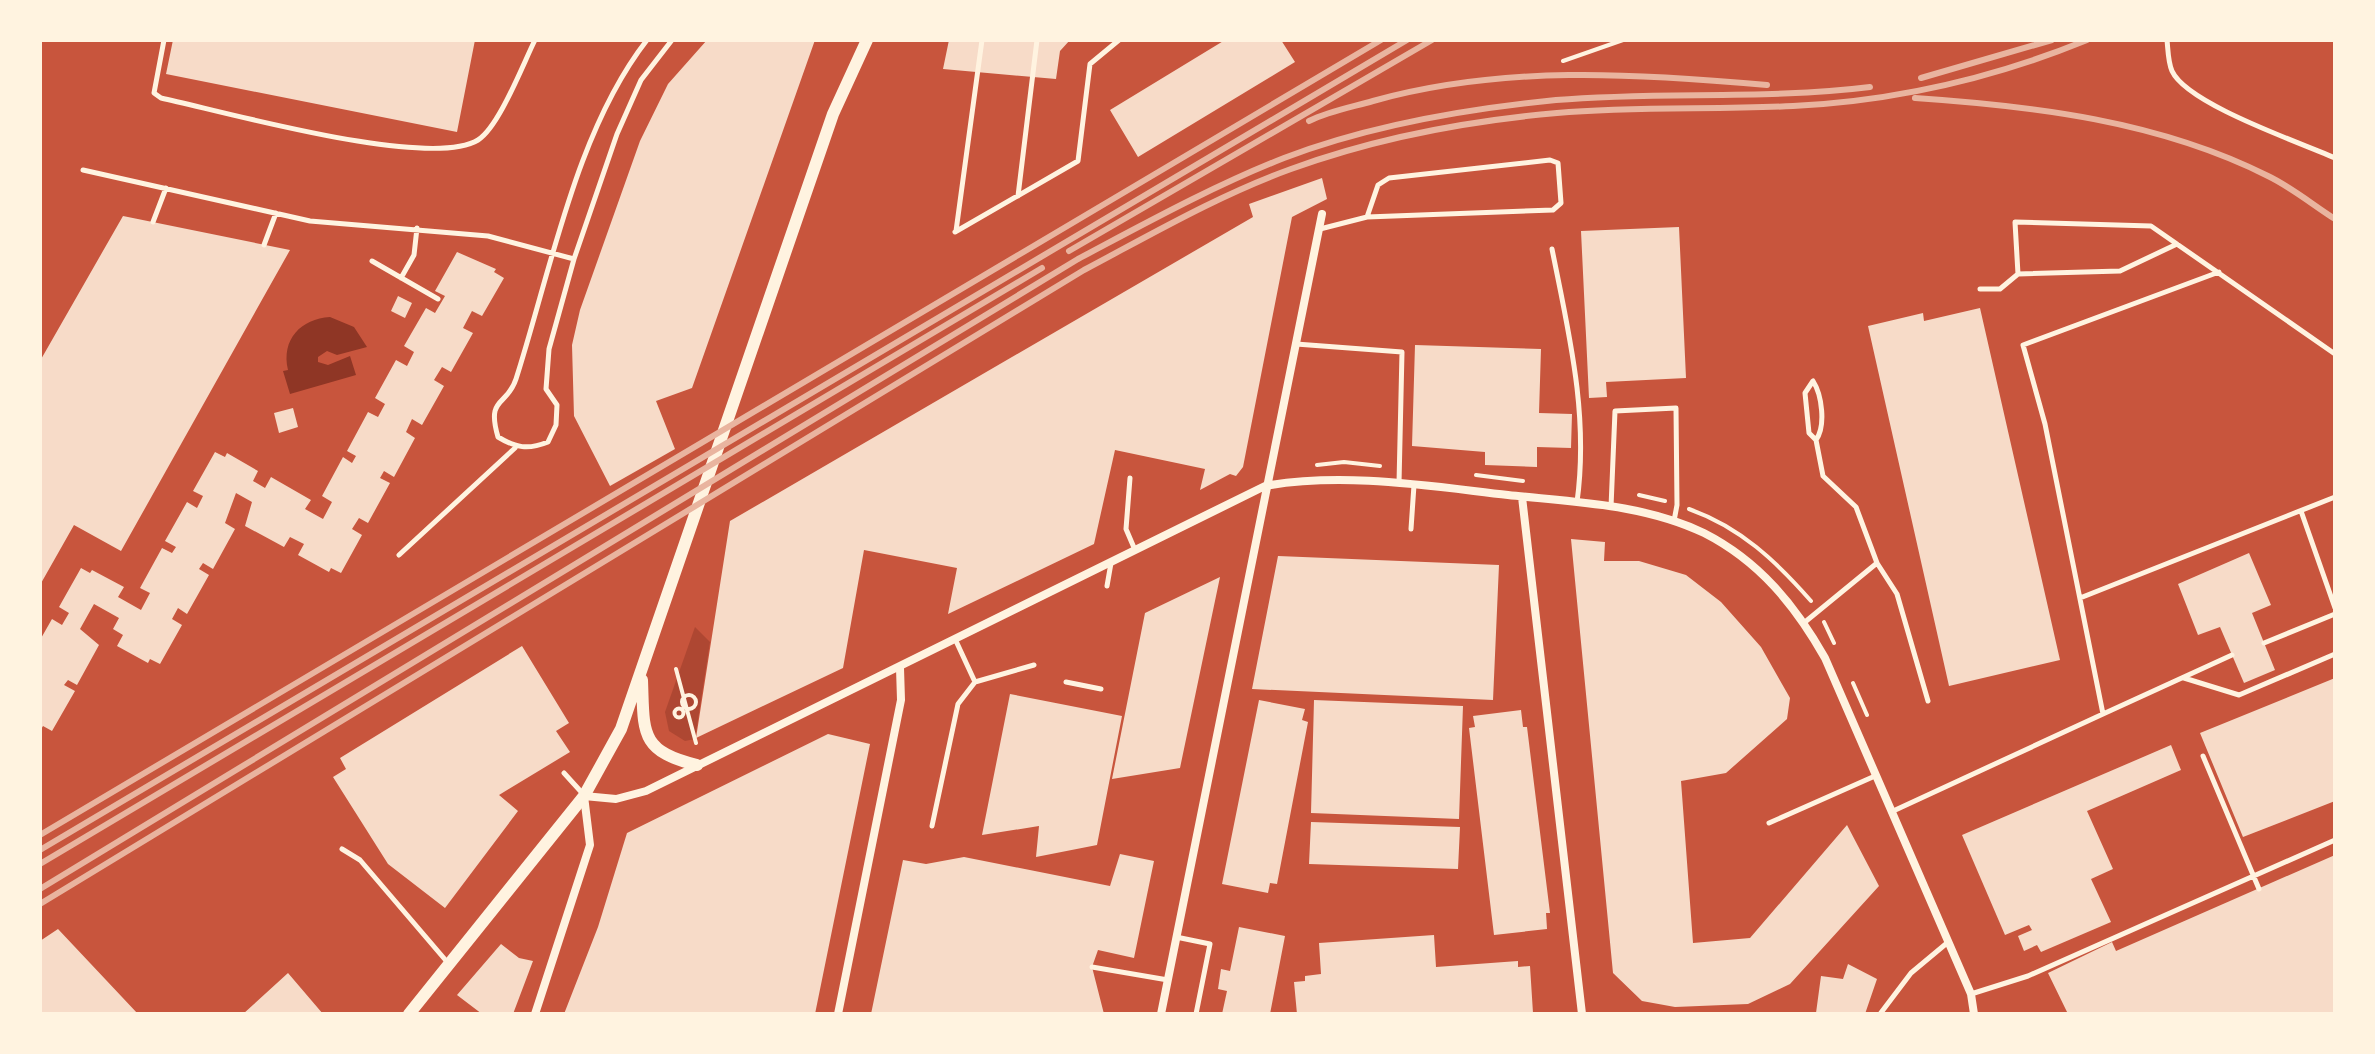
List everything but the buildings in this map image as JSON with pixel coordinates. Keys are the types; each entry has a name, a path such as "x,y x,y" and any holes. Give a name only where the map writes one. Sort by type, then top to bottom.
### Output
{"street":[{"path":"409,1014 584,796 621,729 833,114 867,40"},
{"path":"1161,1014 1322,214"},
{"path":"584,796 616,799 646,791 956,641 1265,486 1293,481 1399,484 1611,507 1674,521 1717,541 1757,568 1805,622 1825,658 1971,994 1974,1014"},
{"path":"1522,497 1582,1014"},
{"path":"838,1014 901,700 900,668"},
{"path":"642,674 647,738 658,750 697,765"},
{"path":"535,1014 590,845 584,796"}],"lane":[{"path":"164,40 154,93 161,98 423,150 477,141 490,129 535,40"},
{"path":"647,40 621,74 551,256 515,384 499,401 493,418 498,437 515,448 533,448 548,442 556,425 557,405 546,389 549,349 574,259 617,134 641,80 672,40"},
{"path":"982,40 955,232 1078,161 1090,64 1119,40"},
{"path":"1018,196 1037,40"},
{"path":"2167,40 2171,70 2186,89 2218,108 2335,158"},
{"path":"1319,229 1367,217 1553,210 1561,203 1558,163 1550,160 1389,178 1378,185 1367,217"},
{"path":"83,170 310,221 488,236 551,256 574,259"},
{"path":"153,222 166,188"},
{"path":"264,245 276,213"},
{"path":"2018,274 2015,222 2151,226 2335,354"},
{"path":"401,278 414,255 417,228"},
{"path":"1980,289 2000,289 2018,274 2120,271 2177,244"},
{"path":"1552,249 1579,388 1581,442 1577,503"},
{"path":"372,261 438,299"},
{"path":"2103,714 2045,424 2023,345 2219,272"},
{"path":"1295,344 1402,352 1399,484"},
{"path":"1816,440 1822,433 1819,391 1813,381 1805,393 1809,433 1816,440 1823,476 1856,507 1877,563 1897,594 1928,701"},
{"path":"1611,507 1615,411 1676,408 1677,505 1674,521"},
{"path":"399,555 515,448"},
{"path":"1130,478 1126,529 1135,551"},
{"path":"1411,529 1414,485"},
{"path":"2080,598 2335,497"},
{"path":"2301,511 2335,608"},
{"path":"1107,586 1111,563"},
{"path":"1805,622 1877,563"},
{"path":"2264,643 2335,614"},
{"path":"956,641 975,682"},
{"path":"2184,678 2239,695 2335,654"},
{"path":"1891,812 2232,655"},
{"path":"932,826 958,704 975,682 1034,665"},
{"path":"1066,682 1101,689"},
{"path":"2203,756 2259,889"},
{"path":"564,773 584,796"},
{"path":"1769,823 1875,776"},
{"path":"1971,994 2028,976 2335,840"},
{"path":"342,849 360,860 449,964"},
{"path":"1176,937 1210,944 1196,1014"},
{"path":"1880,1014 1911,973 1947,943"},
{"path":"1092,967 1168,980"}],"path":[{"path":"1563,61 1623,40"},
{"path":"1304,466 1344,462 1399,468"},
{"path":"1468,474 1527,481"},
{"path":"1614,492 1677,505 1734,529 1774,559 1818,609 1839,652"},
{"path":"676,669 684,709 696,743"},
{"path":"1852,681 1870,723"},
{"path":"684,698 690,695 696,699 693,708 684,709"},
{"path":"677,759 704,746"}],"shaded area":[{"path":"330,317 354,327 367,347 337,355 327,351 318,357 318,362 328,365 350,356 356,375 290,394 283,371 288,370 291,340 302,326"},
{"path":"695,627 710,642 695,739 685,741 669,731 665,712"}],"railway":[{"path":"40,835 1381,40"},
{"path":"40,850 1407,40"},
{"path":"1069,251 1432,40"},
{"path":"1921,78 2052,40"},
{"path":"40,904 1084,270 1264,179 1356,148 1422,132 1523,116 1586,111 1793,106 1906,93 2016,66 2087,40"},
{"path":"1309,121 1324,114 1422,89 1520,77 1618,75 1767,85"},
{"path":"40,889 1078,259 1258,169 1350,136 1487,108 1595,97 1792,93 1870,87"},
{"path":"1915,98 2050,112 2140,129 2226,157 2268,176 2335,219"},
{"path":"40,864 1042,268"}]}
